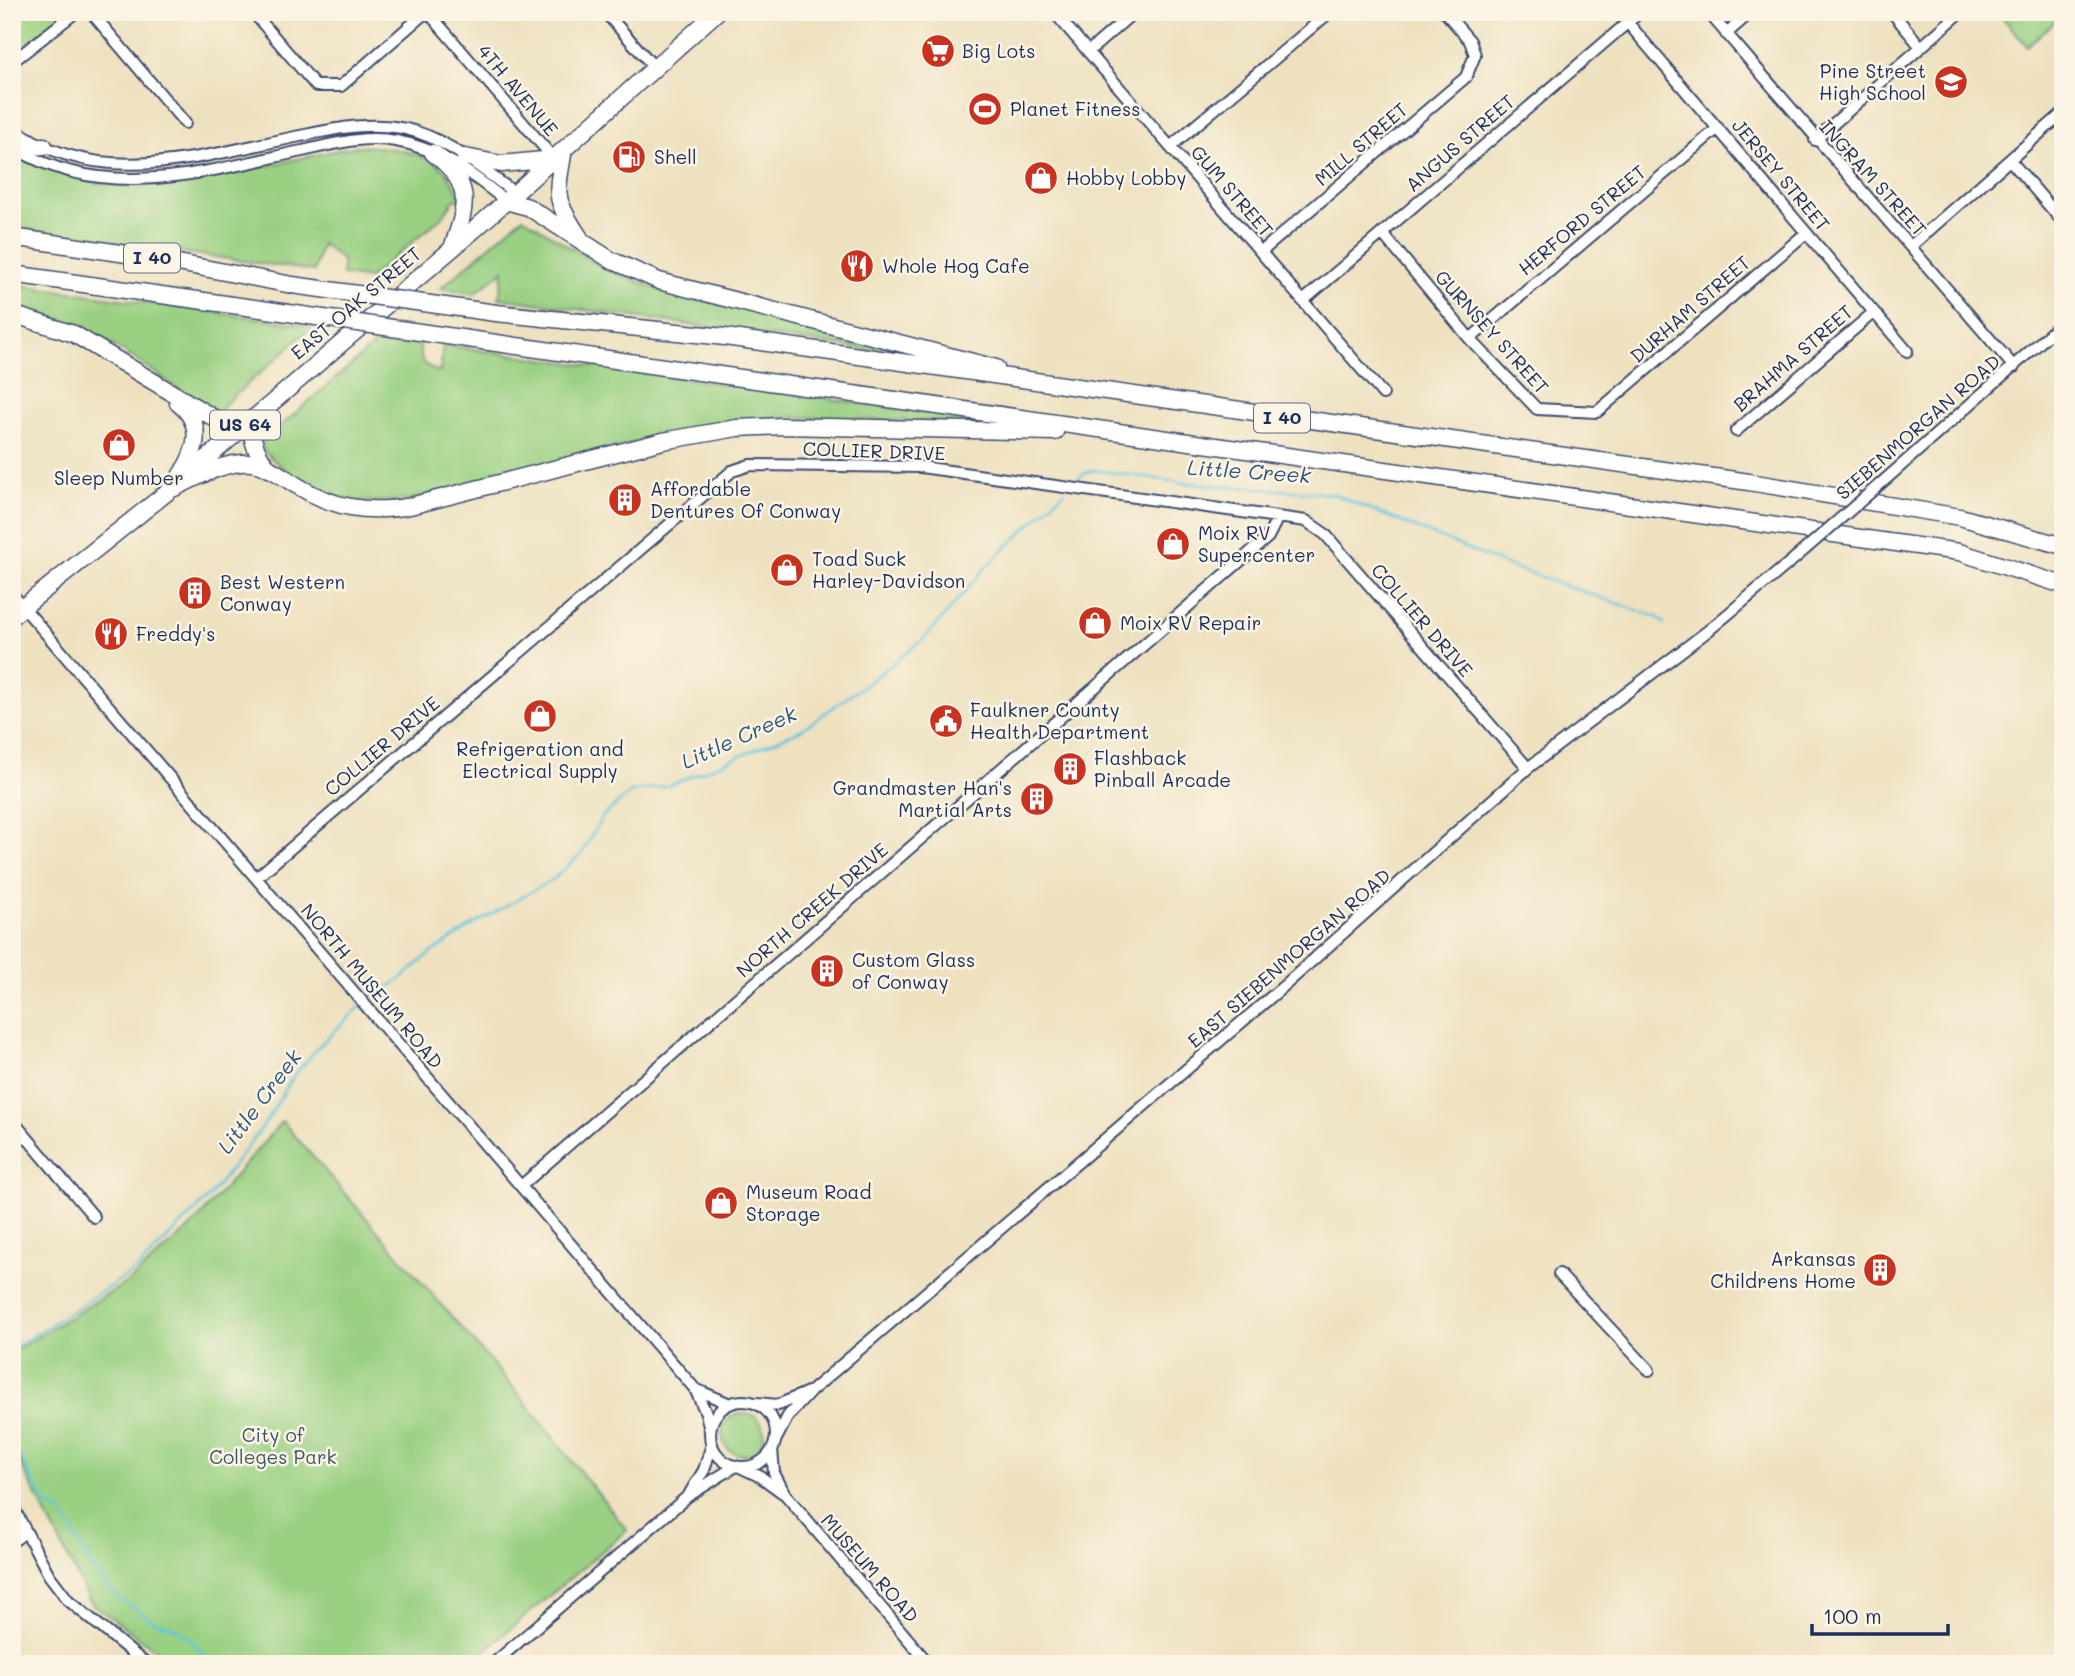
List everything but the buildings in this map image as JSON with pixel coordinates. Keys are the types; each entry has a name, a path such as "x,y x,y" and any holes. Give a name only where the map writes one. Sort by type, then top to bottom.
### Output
{"highway":[{"name":"EAST OAK STREET","path":"16,606 170,490 451,250 718,12"},
{"path":"14,150 44,146"},
{"path":"433,153 449,164 464,188 462,220 451,250"},
{"path":"465,157 501,164 559,154 558,198 563,212 584,243"},
{"path":"511,197 629,270 677,287 1080,389"},
{"name":"I 40","path":"12,237 147,257 292,285 496,313 725,337 1865,501 1960,517 2063,545"},
{"name":"I 40","path":"12,274 1959,552 2063,585"},
{"path":"12,314 74,334 219,421 248,422 255,447 269,468"},
{"path":"144,375 184,408 196,428 196,440 190,460 170,490"},
{"path":"170,490 225,467 254,464 269,468 328,502 376,511 410,506 682,437 748,427 1129,434"}],"street":[{"path":"12,62 76,12"},
{"path":"91,12 185,123"},
{"path":"253,12 316,86 341,86 427,12"},
{"name":"4TH AVENUE","path":"427,12 559,154"},
{"path":"606,12 655,68"},
{"name":"GUM STREET","path":"1054,12 1383,394"},
{"path":"1088,52 1134,12"},
{"path":"1170,147 1330,12"},
{"name":"MILL STREET","path":"1261,252 1466,77 1475,55 1470,41 1445,12"},
{"name":"ANGUS STREET","path":"1303,301 1640,12"},
{"name":"INGRAM STREET","path":"1708,12 1815,140 2014,367"},
{"path":"1726,34 1751,12"},
{"path":"1892,12 1921,47"},
{"path":"1815,140 1961,12"},
{"name":"JERSEY STREET","path":"1628,23 1907,351"},
{"path":"1911,247 2063,113"},
{"path":"12,127 44,146 82,160 113,165 157,164 328,130 368,125 414,131 465,157 511,197"},
{"name":"HERFORD STREET","path":"1470,339 1718,128"},
{"path":"14,150 73,173 137,180 177,177 362,139 394,140 456,163 511,197"},
{"path":"2010,160 2063,222"},
{"name":"GURNSEY STREET","path":"1382,233 1470,339 1537,409 1597,412"},
{"name":"DURHAM STREET","path":"1597,412 1806,233"},
{"name":"BRAHMA STREET","path":"1736,431 1874,312"},
{"name":"SIEBENMORGAN ROAD","path":"1795,558 2063,322"},
{"name":"COLLIER DRIVE","path":"256,878 742,466 921,467 1306,521 1325,534 1528,768"},
{"name":"NORTH CREEK DRIVE","path":"521,1186 1268,537 1278,517"},
{"name":"EAST SIEBENMORGAN ROAD","path":"774,1445 788,1416 811,1391 1285,985 1528,768 1709,630 1795,558"},
{"name":"NORTH MUSEUM ROAD","path":"16,606 256,878 695,1388 706,1413 710,1431"},
{"path":"12,1120 94,1217"},
{"path":"1559,1274 1649,1370"},
{"name":"NORTH MUSEUM ROAD","path":"695,1388 730,1404"},
{"name":"EAST SIEBENMORGAN ROAD","path":"752,1402 778,1405 811,1391"},
{"path":"493,1664 688,1496 738,1466 759,1463 774,1445 774,1421 769,1413 752,1402 730,1404 716,1415 710,1431 712,1444 722,1460 738,1466"},
{"path":"688,1496 704,1470 712,1444"},
{"name":"MUSEUM ROAD","path":"774,1445 774,1473 785,1494 929,1664"},
{"name":"MUSEUM ROAD","path":"738,1466 761,1477 785,1494"},
{"path":"12,1505 49,1576 68,1600 146,1664"},
{"path":"12,1542 25,1532"}],"green space":[{"path":"12,12 69,12 12,58"},
{"path":"1998,12 2063,12 2063,15 2027,46"},
{"path":"358,146 392,149 426,158 445,171 463,200 454,200 442,217 369,279 342,275 342,260 322,244 314,271 12,228 14,159 96,182 137,185 200,179"},
{"path":"523,217 598,265 659,290 750,309 935,359 499,298 504,270 474,294 441,288"},
{"path":"12,284 313,326 225,404 217,418 144,365 86,330 59,319 12,307"},
{"path":"383,337 420,342 423,362 440,372 443,345 1009,424 785,417 714,423 407,500 373,502 330,495 287,471 260,444"},
{"name":"City of Colleges Park","path":"282,1121 516,1391 627,1530 469,1664 175,1664 91,1603 12,1447 12,1352 131,1280 193,1225"},
{"path":"743,1413 758,1419 764,1434 758,1449 743,1455 728,1449 722,1434 728,1419"}],"waterway":[{"name":"Little Creek","path":"1072,484 1083,474 1094,470 1186,483 1333,494 1509,566 1657,617 1664,623"},
{"name":"Little Creek","path":"366,1001 401,979 428,955 473,925 555,878 582,853 602,817 631,792 670,785 801,730 869,682 925,638 986,567 1065,491"},
{"name":"Little Creek","path":"12,1349 136,1270 210,1196 264,1125 293,1077 318,1047 361,1006"},
{"path":"12,1442 46,1505 61,1511 93,1568 118,1598 154,1621 173,1627 189,1638 213,1664"}],"place":[{"name":"Big Lots","path":"938,51"},
{"name":"Pine Street High School","path":"1951,82"},
{"name":"Planet Fitness","path":"985,109"},
{"name":"Shell","path":"629,157"},
{"name":"Hobby Lobby","path":"1041,178"},
{"name":"Whole Hog Cafe","path":"857,266"},
{"name":"Sleep Number","path":"119,445"},
{"name":"Affordable Dentures Of Conway","path":"625,500"},
{"name":"Moix RV Supercenter","path":"1173,544"},
{"name":"Toad Suck Harley-Davidson","path":"787,570"},
{"name":"Best Western Conway","path":"195,593"},
{"name":"Moix RV Repair","path":"1095,623"},
{"name":"Freddy's","path":"111,634"},
{"name":"Refrigeration and Electrical Supply","path":"540,716"},
{"name":"Faulkner County Health Department","path":"946,721"},
{"name":"Flashback Pinball Arcade","path":"1070,769"},
{"name":"Grandmaster Han's Martial Arts","path":"1037,799"},
{"name":"Custom Glass of Conway","path":"827,971"},
{"name":"Museum Road Storage","path":"721,1203"},
{"name":"Arkansas Childrens Home","path":"1880,1270"}]}
